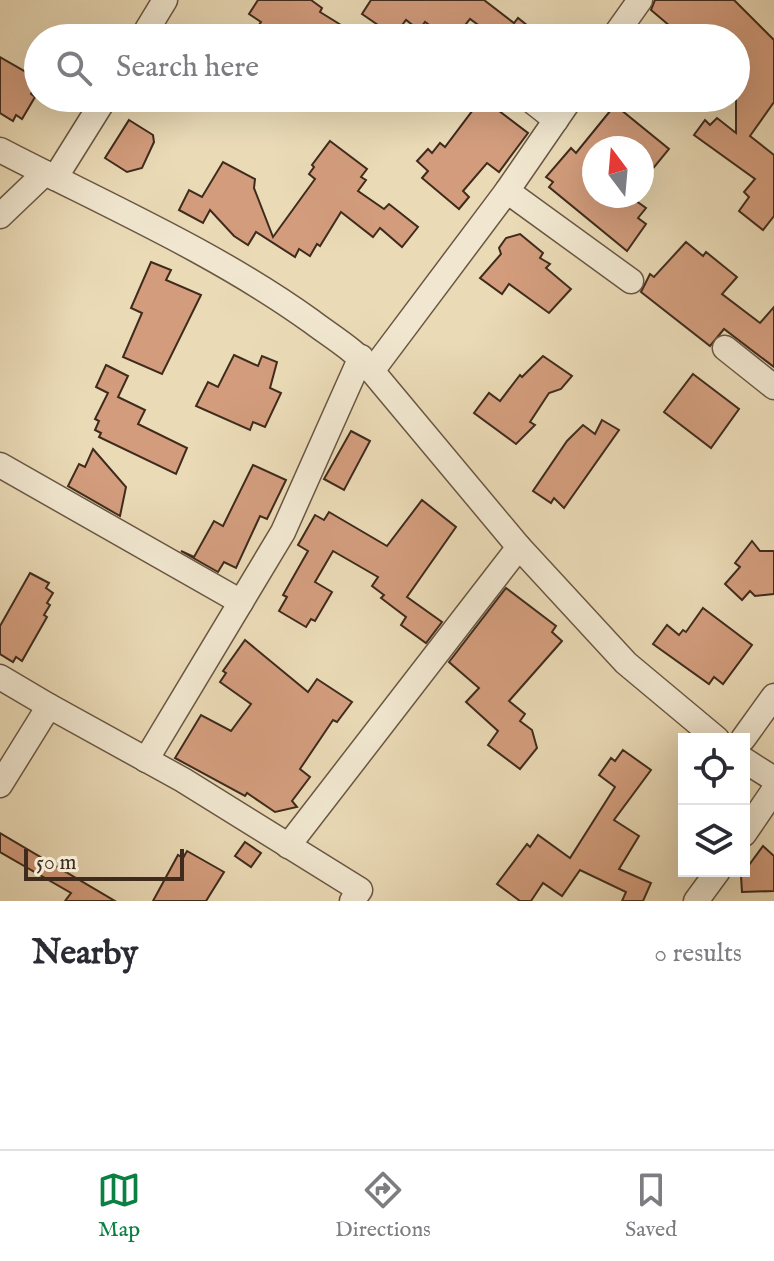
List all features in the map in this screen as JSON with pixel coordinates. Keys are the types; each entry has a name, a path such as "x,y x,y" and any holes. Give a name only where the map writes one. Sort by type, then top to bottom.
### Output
{"street":[{"path":"150,24 165,0"},
{"path":"623,24 640,0"},
{"path":"0,216 50,176 95,112"},
{"path":"546,112 556,120"},
{"path":"146,760 283,532 367,364 507,191 561,112"},
{"path":"0,150 226,267 285,302 367,364 519,547 626,663 710,733"},
{"path":"507,191 631,281"},
{"path":"725,348 774,387"},
{"path":"0,465 241,602"},
{"path":"288,846 519,547"},
{"path":"0,677 288,846 363,897"},
{"path":"747,733 774,696"},
{"path":"0,785 49,706"},
{"path":"750,764 774,779"},
{"path":"750,825 774,790"},
{"path":"696,901 714,877"}],"building":[{"path":"258,0 311,0 322,8 320,12 339,24 260,24 261,22 249,14"},
{"path":"371,0 484,0 514,23 518,18 526,24 477,24 470,19 466,24 411,24 406,20 403,24 377,24 362,14"},
{"path":"655,0 734,0 774,40 774,102 750,136 774,155 774,216 763,230 739,211 749,197 744,192 755,179 694,135 705,120 710,125 717,118 736,133 736,112 750,112 750,24 668,24 651,10"},
{"path":"0,57 24,71 26,112 22,119 16,115 13,121 0,113"},
{"path":"471,112 500,112 528,133 499,172 487,163 463,191 469,197 459,209 422,178 428,171 417,161 428,149 432,153 440,143 445,147"},
{"path":"609,112 624,112 653,136 590,136"},
{"path":"129,120 153,135 154,142 142,168 127,172 105,158"},
{"path":"654,137 669,149 654,167"},
{"path":"330,141 367,169 361,177 366,180 358,191 384,209 389,204 418,227 402,247 380,228 373,237 341,212 320,246 317,244 310,256 299,249 295,257 256,232 248,245 234,236 210,210 203,223 179,210 189,190 202,197 223,162 255,179 254,188 273,237 315,179 309,174 314,167 312,165"},
{"path":"582,146 582,208 646,208 638,218 646,224 627,251 549,187 553,182 546,177 571,148 576,153"},
{"path":"520,234 543,253 540,258 550,264 546,268 571,289 549,313 509,284 502,294 480,278 501,254 499,248 506,238"},
{"path":"686,242 703,256 706,252 737,277 722,294 760,323 774,307 774,367 724,329 710,346 641,292 650,274 654,277"},
{"path":"151,262 171,270 166,280 201,295 162,374 123,357 142,313 131,308"},
{"path":"234,355 258,366 262,356 277,362 270,388 281,393 265,427 253,422 250,430 196,406 208,382 218,387"},
{"path":"543,356 572,376 561,389 549,393 530,422 535,425 516,444 474,413 489,393 500,401 520,375 522,377"},
{"path":"106,365 128,376 118,397 145,410 138,424 187,448 176,474 99,437 101,433 95,430 99,421 95,419 108,393 96,387"},
{"path":"693,374 739,409 711,448 664,412"},
{"path":"602,420 619,430 564,508 554,498 551,503 533,491 567,441 583,425 595,434"},
{"path":"351,431 370,441 344,490 324,479"},
{"path":"93,449 126,487 120,516 68,486 79,464 85,467"},
{"path":"253,465 286,480 267,519 260,516 236,568 224,562 218,572 181,551 194,557 214,521 223,526"},
{"path":"422,500 456,527 407,597 442,622 426,643 401,625 406,617 381,598 384,595 372,586 378,577 333,551 315,582 332,592 315,621 311,619 306,627 279,611 287,597 283,595 308,551 298,545 315,515 324,520 329,512 387,546"},
{"path":"752,541 760,551 774,551 774,594 755,596 750,591 742,600 725,584 740,567 735,563"},
{"path":"30,573 49,583 46,588 53,593 44,615 47,617 22,661 16,657 13,662 0,654 0,626"},
{"path":"506,588 556,626 552,632 562,641 509,701 525,714 520,721 532,730 537,748 520,769 488,745 498,731 466,702 479,688 449,662"},
{"path":"703,608 752,645 723,684 714,677 709,684 653,644 667,625 679,635 683,630 686,632"},
{"path":"245,640 308,692 317,679 352,702 337,722 333,720 300,769 310,777 292,801 297,807 275,812 247,793 245,796 175,758 201,715 231,731 251,704 220,682 226,673 223,671"},
{"path":"623,750 651,770 614,820 639,836 619,869 651,883 643,901 622,901 626,892 580,870 562,896 543,883 531,901 520,901 497,884 527,844 530,847 538,835 570,858 615,787 599,775 611,758 615,761"},
{"path":"0,833 115,901 65,901 71,893 0,852"},
{"path":"245,842 261,853 251,867 235,856"},
{"path":"763,846 774,856 774,891 742,892 741,877 750,877 750,864"},
{"path":"187,851 224,872 206,901 153,901 178,855 183,858"}]}
